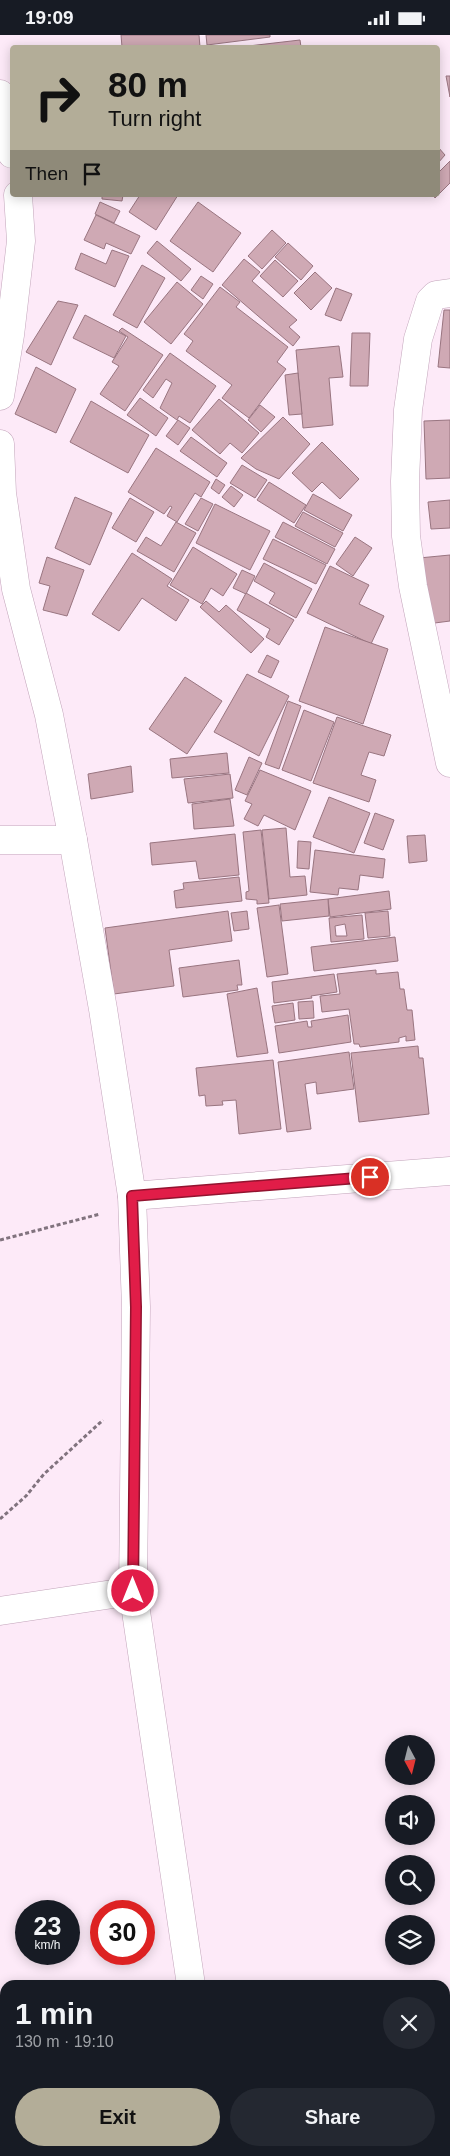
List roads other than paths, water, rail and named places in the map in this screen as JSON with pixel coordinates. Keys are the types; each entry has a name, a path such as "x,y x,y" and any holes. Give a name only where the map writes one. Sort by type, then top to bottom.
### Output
{"street":[{"path":"0,94 10,144"},
{"path":"0,396 10,335 21,241 18,197"},
{"path":"450,293 436,295 430,301 418,339 408,410 406,536 413,587 450,763"},
{"path":"0,444 2,493 16,589 48,715 73,840 103,1009 132,1202 136,1307 133,1591 190,1980"},
{"path":"0,840 73,840"},
{"path":"132,1202 450,1171"},
{"path":"0,1611 133,1591"}]}
